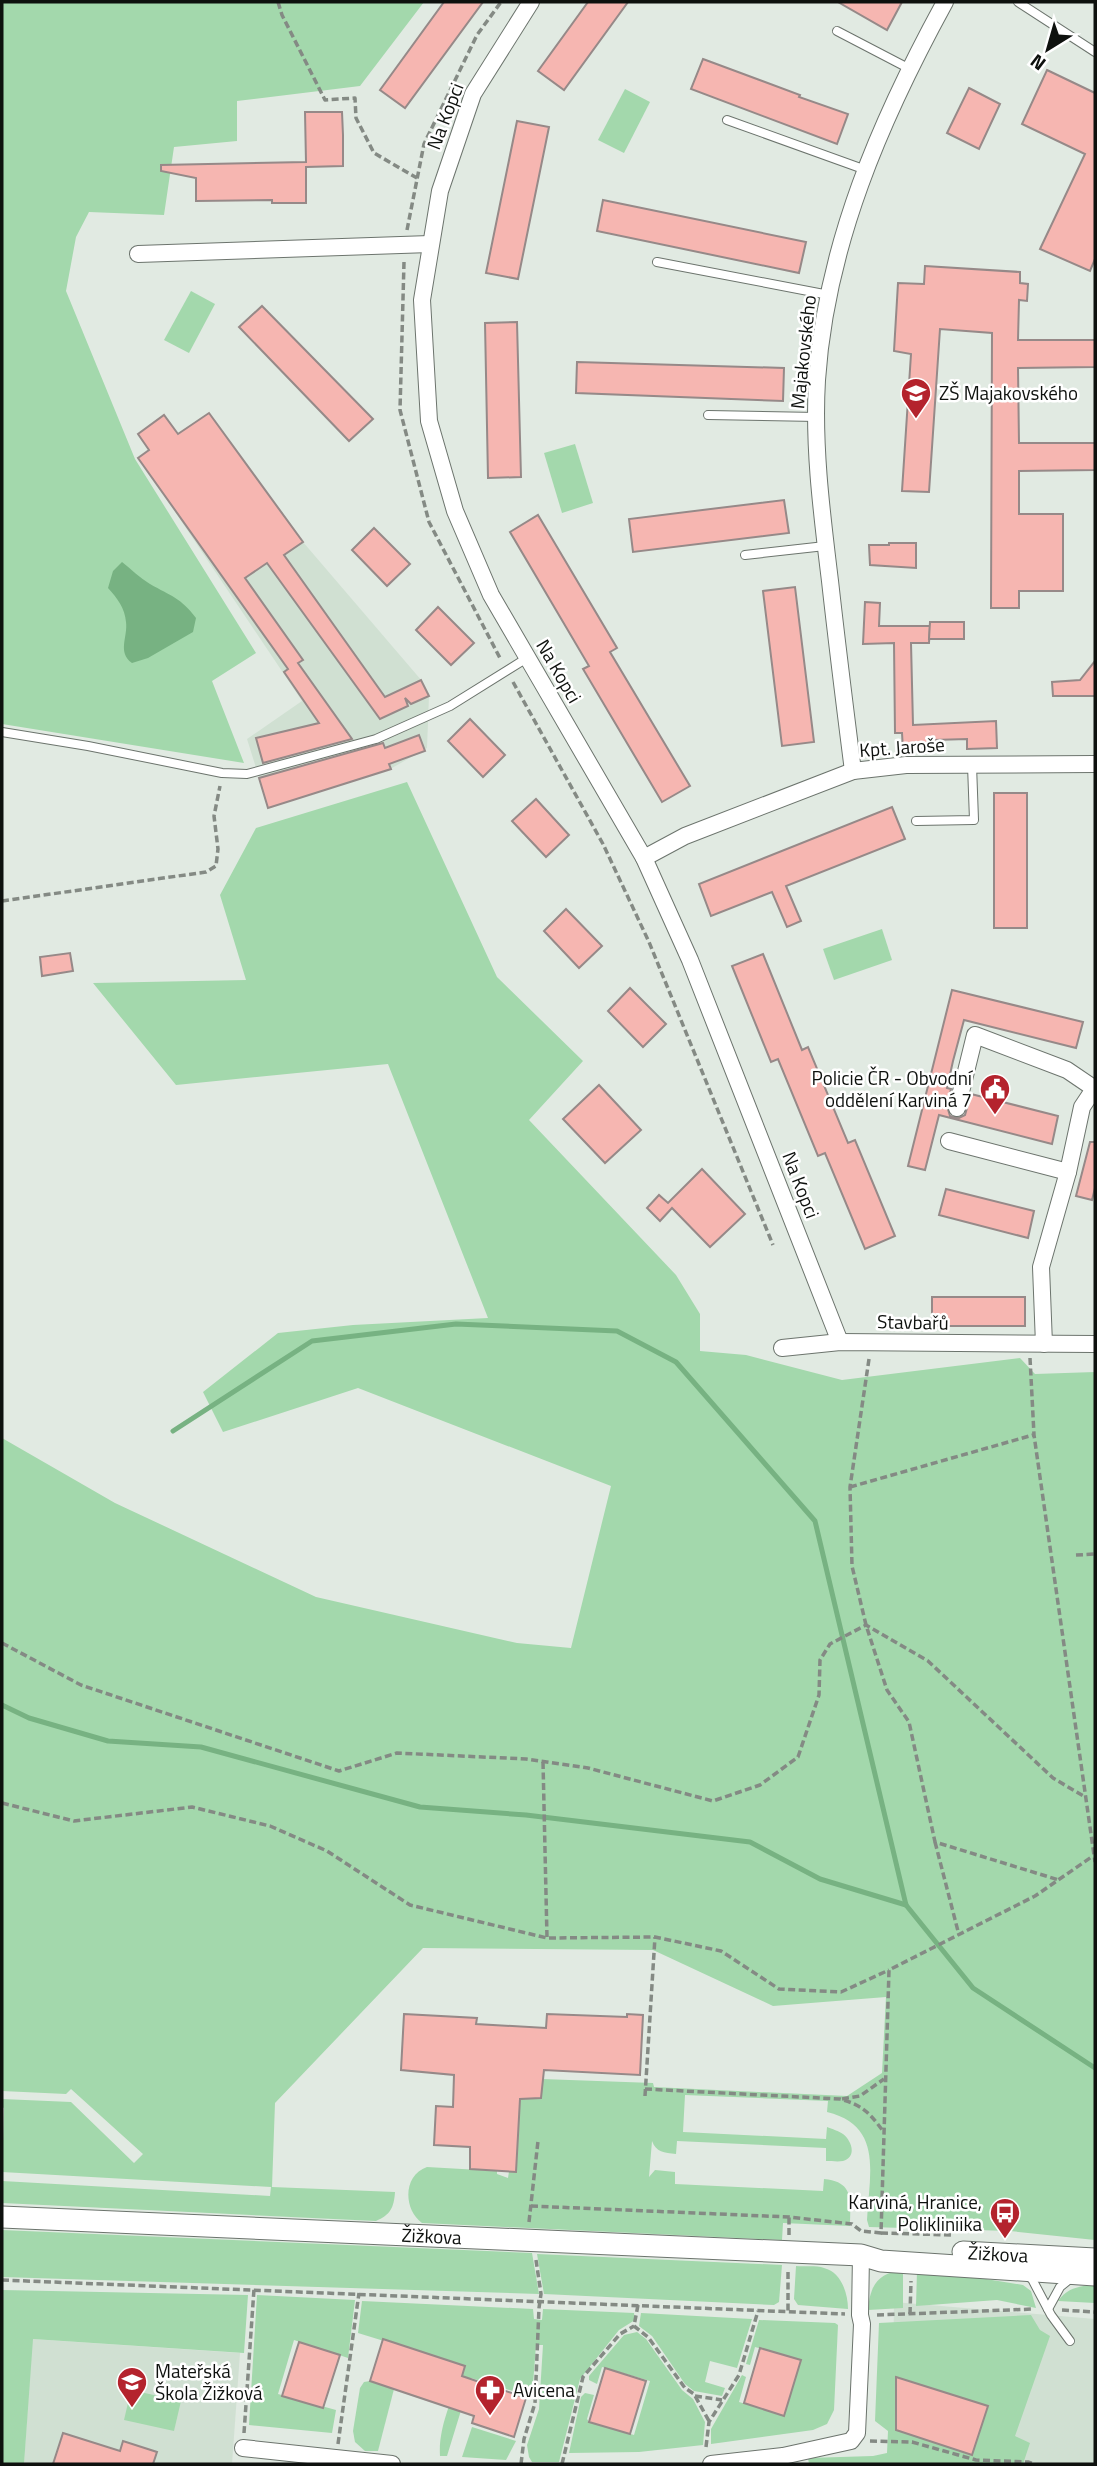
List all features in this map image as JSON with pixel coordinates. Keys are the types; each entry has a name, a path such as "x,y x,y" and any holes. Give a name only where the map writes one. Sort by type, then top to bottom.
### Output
{"street":[{"name":"Na Kopci","path":"531,2 473,94 440,191 422,300 429,421 455,511 491,595 645,858 690,960 840,1342"},
{"name":"Majakovského","path":"853,771 818,489 817,380 829,295 850,210 883,124 945,2"},
{"path":"138,254 430,244"},
{"name":"Kpt. Jaroše","path":"645,858 685,836 853,771 906,765 1095,764"},
{"path":"957,1108 975,1035 1067,1070 1095,1089 1082,1107 1068,1172 1041,1267 1037,1344"},
{"path":"949,1141 1068,1172"},
{"name":"Stavbařů","path":"782,1348 840,1342 1095,1344"},
{"name":"Žižkova","path":"2,2217 861,2255 881,2261 1087,2274"},
{"name":"Žižkova","path":"861,2255 879,2248 1095,2259"},
{"path":"709,2460 783,2456 851,2441 857,2433 862,2324 861,2255"},
{"path":"243,2448 318,2461 336,2459 392,2464"}],"lane":[{"path":"1018,2 1095,52"},
{"path":"837,31 910,69"},
{"path":"727,120 866,170"},
{"path":"657,262 829,295"},
{"path":"708,415 817,417"},
{"path":"745,555 825,546"},
{"path":"2,732 222,773 247,774 376,739 450,706 527,658"},
{"path":"916,821 974,820 972,765"},
{"path":"1021,2271 1032,2279 1056,2324 1070,2341"},
{"path":"1048,2309 1060,2287 1087,2274"}],"path":[{"path":"278,2 325,100 355,98 356,118 374,153 417,178"},
{"path":"501,2 477,35 424,144 404,245 400,411 429,523 506,671 603,844 643,930 772,1245"},
{"path":"2,901 194,875 216,866 218,849 214,816 222,773"},
{"path":"871,1343 850,1487 852,1566 866,1625 887,1690 909,1722 935,1842 959,1935"},
{"path":"1037,1344 1034,1435 1095,1862"},
{"path":"850,1487 1034,1435"},
{"path":"1076,1555 1095,1554"},
{"path":"866,1625 928,1661 1054,1778 1085,1797"},
{"path":"2,1643 81,1685 339,1771 397,1753 543,1762 587,1768 713,1801 760,1785 797,1757 819,1695 820,1660 830,1644 866,1625"},
{"path":"543,1762 547,1938"},
{"path":"2,1803 74,1821 192,1807 218,1813 270,1826 327,1851 410,1905 547,1938 655,1937 720,1951 779,1989 841,1992 1035,1896 1093,1856"},
{"path":"935,1842 1059,1880"},
{"path":"645,2096 655,1937"},
{"path":"531,2206 789,2217 852,2224 861,2231 881,2233 889,1970"},
{"path":"645,2089 839,2099 860,2096 886,2078"},
{"path":"839,2099 857,2104 871,2114 884,2133"},
{"path":"522,2464 524,2439 535,2403 541,2294 529,2224 538,2141"},
{"path":"789,2217 789,2240"},
{"path":"788,2260 788,2312"},
{"path":"910,2314 911,2273"},
{"path":"2,2280 860,2315 1048,2309 1095,2312"},
{"path":"243,2448 254,2289"},
{"path":"336,2459 359,2293"},
{"path":"562,2464 583,2378 620,2334 634,2326 638,2305"},
{"path":"709,2460 706,2448 709,2421 739,2375 758,2311"},
{"path":"634,2326 648,2337 685,2388 695,2396 709,2421"},
{"path":"695,2396 722,2400"},
{"path":"851,2441 912,2442 976,2460 1035,2464"}],"shaded area":[{"path":"2,2 424,2 360,86 237,101 237,141 174,147 164,215 89,212 76,237 66,291 135,459 256,653 212,681 244,763 2,724"},
{"path":"625,89 650,102 624,153 598,140"},
{"path":"191,291 215,304 189,353 164,340"},
{"path":"209,413 303,542 422,681 429,696 427,748 392,768 268,806 247,739 302,701 139,458"},
{"path":"575,444 593,503 562,513 544,453"},
{"path":"122,562 146,582 180,602 196,618 193,632 148,658 132,663 124,649 124,612 108,588 113,571"},
{"path":"407,782 497,977 583,1061 529,1120 676,1275 700,1314 700,1351 746,1355 842,1380 1020,1358 1035,1374 1095,1372 1095,2240 1010,2231 869,2227 867,2220 870,2170 865,2140 858,2128 827,2112 828,2101 685,2095 683,2132 826,2139 827,2127 846,2137 852,2153 843,2161 826,2161 826,2148 677,2141 676,2154 661,2151 652,2141 649,2177 655,2170 675,2172 675,2184 823,2191 824,2179 834,2181 841,2184 849,2194 850,2226 783,2223 782,2240 422,2223 411,2209 408,2193 413,2177 419,2171 427,2167 497,2171 497,2174 508,2178 520,2099 528,2099 542,2079 653,2083 654,2087 847,2096 882,2073 886,1997 773,2006 653,1950 423,1948 275,2103 272,2187 395,2192 390,2210 376,2221 2,2203 2,2181 270,2196 271,2187 2,2172 2,2099 71,2102 134,2163 143,2154 71,2089 66,2094 2,2091 2,1438 115,1503 316,1597 517,1643 571,1648 611,1486 358,1388 223,1432 203,1392 278,1333 353,1325 488,1318 388,1064 176,1085 93,983 246,980 220,895 256,828"},
{"path":"882,929 892,960 834,980 823,949"},
{"path":"2,2230 532,2253 539,2294 2,2277"},
{"path":"537,2254 782,2265 779,2302 774,2305 544,2294"},
{"path":"796,2266 821,2267 835,2274 845,2290 848,2309 798,2305 794,2299"},
{"path":"903,2270 903,2308 868,2310 873,2287 881,2277"},
{"path":"917,2271 943,2272 1023,2285 1031,2291 1036,2308 997,2300 916,2306"},
{"path":"1095,2284 1095,2303 1058,2301 1070,2290"},
{"path":"2,2290 248,2295 244,2353 33,2339 24,2464 2,2464"},
{"path":"257,2295 355,2300 348,2358 294,2340 278,2394 336,2410 332,2433 249,2425"},
{"path":"362,2301 533,2309 534,2319 542,2320 543,2309 634,2313 635,2320 619,2330 580,2379 559,2462 532,2462 527,2445 539,2409 543,2345 536,2345 532,2397 471,2378 447,2456 440,2456 444,2422 465,2366 358,2333"},
{"path":"894,2302 1095,2319 1095,2464 892,2464"},
{"path":"641,2313 752,2319 737,2368 710,2361 705,2382 725,2388 722,2396 694,2391 685,2384 652,2336 639,2326"},
{"path":"1031,2315 1040,2330 1050,2336 1015,2436 1030,2443 1023,2464 809,2464 808,2458 873,2456 887,2453 888,2431 875,2421 879,2323"},
{"path":"759,2320 838,2325 834,2410 827,2424 813,2430 711,2444 711,2429 742,2375 746,2377 739,2402 784,2415 801,2360 755,2347 750,2365 746,2364"},
{"path":"637,2332 646,2339 682,2390 693,2399 705,2422 703,2445 639,2452 569,2453 581,2397 585,2393 594,2395 587,2419 589,2422 634,2435 650,2381 602,2367 597,2384 589,2380 589,2376 624,2335"},
{"name":"Mateřská Škola Žižková","path":"32,2339 240,2353 232,2464 24,2464"},
{"path":"370,2381 394,2389 378,2451 365,2451 355,2442 353,2431 360,2388 364,2382"},
{"path":"131,2390 181,2401 174,2431 124,2420"},
{"path":"472,2427 516,2441 506,2460 462,2457"}],"building":[{"path":"444,2 483,2 405,108 380,90"},
{"path":"588,2 628,2 564,90 538,71"},
{"path":"838,2 902,2 887,30"},
{"path":"703,59 848,114 837,144 691,89"},
{"path":"1047,70 1095,93 1095,259 1090,271 1040,249 1085,154 1022,124"},
{"path":"969,88 1000,104 979,149 947,133"},
{"path":"305,112 342,112 343,135 343,166 306,167 306,203 272,203 272,200 196,201 196,178 161,171 161,165 306,162"},
{"path":"517,121 549,127 518,279 486,273"},
{"path":"603,200 806,242 799,273 597,231"},
{"path":"925,266 1020,272 1020,283 1028,284 1027,301 1019,300 1018,340 1095,340 1095,367 1018,368 1019,443 1095,443 1095,470 1019,471 1019,514 1063,514 1063,591 1019,591 1019,608 991,608 992,333 940,329 929,492 902,491 911,354 894,351 898,283 924,284"},
{"path":"262,306 373,419 349,441 239,327"},
{"path":"517,322 521,477 488,478 485,323"},
{"path":"577,362 784,368 783,401 576,393"},
{"path":"209,413 303,542 284,555 385,697 421,680 429,696 411,704 405,698 408,706 380,719 267,563 245,578 303,660 298,663 352,739 263,763 256,738 319,723 284,672 288,669 138,458 149,450 138,434 164,415 178,434"},
{"path":"784,500 789,533 633,552 629,519"},
{"path":"538,515 617,648 610,652 690,786 662,802 583,669 589,666 510,532"},
{"path":"374,528 410,564 387,586 352,550"},
{"path":"916,543 916,568 870,565 869,545"},
{"path":"795,587 814,742 782,746 763,591"},
{"path":"865,602 880,603 879,626 930,626 929,643 911,643 913,725 996,721 997,748 967,749 967,739 934,740 935,748 903,750 902,733 895,733 894,643 863,644"},
{"path":"438,607 474,643 451,665 416,630"},
{"path":"930,622 964,622 964,639 929,639"},
{"path":"1095,661 1095,696 1053,696 1052,682 1080,680"},
{"path":"470,719 505,755 483,777 448,741"},
{"path":"419,735 425,751 389,764 391,769 268,808 259,778 383,743 385,748"},
{"path":"994,793 1027,793 1027,928 994,928"},
{"path":"536,799 569,835 546,857 512,821"},
{"path":"892,807 905,839 786,886 801,921 787,927 772,892 711,916 699,884"},
{"path":"566,909 602,946 579,968 544,931"},
{"path":"70,953 73,971 42,976 40,957"},
{"path":"763,954 802,1050 808,1047 848,1143 855,1140 895,1236 865,1249 825,1153 818,1156 778,1059 771,1062 732,966"},
{"path":"630,988 666,1024 643,1047 608,1011"},
{"path":"952,990 1083,1022 1076,1048 964,1020 953,1061 947,1088 951,1089 947,1106 950,1116 959,1118 965,1115 971,1094 1058,1116 1052,1144 939,1115 925,1170 908,1166"},
{"path":"599,1085 641,1130 605,1163 563,1119"},
{"path":"1090,1142 1095,1142 1095,1188 1092,1200 1076,1196"},
{"path":"702,1169 745,1214 710,1247 672,1208 660,1221 647,1208 659,1195 668,1203"},
{"path":"946,1189 1034,1211 1028,1238 939,1215"},
{"path":"932,1297 1025,1297 1025,1326 932,1326"},
{"path":"404,2014 477,2018 476,2024 546,2028 547,2014 627,2017 627,2014 643,2015 640,2075 544,2070 541,2098 520,2099 516,2172 470,2169 470,2147 434,2145 436,2106 453,2107 454,2075 401,2070"},
{"path":"383,2339 465,2366 462,2376 526,2398 514,2437 472,2423 474,2416 370,2381"},
{"path":"299,2342 340,2355 323,2408 282,2396"},
{"path":"760,2348 801,2360 784,2416 744,2403"},
{"path":"605,2368 646,2381 630,2434 589,2422"},
{"path":"896,2377 988,2406 972,2455 896,2430"},
{"path":"63,2433 120,2451 123,2441 157,2452 153,2464 53,2464"}],"waterway":[{"path":"173,1431 312,1341 456,1324 617,1331 676,1362 815,1521 906,1905 973,1988 1095,2068"},
{"path":"2,1705 29,1718 108,1741 201,1747 420,1807 526,1815 750,1842 820,1879 906,1905"}],"place":[{"name":"ZŠ Majakovského","path":"916,420"},
{"name":"Policie ČR - Obvodní oddělení Karviná 7","path":"995,1116"},
{"name":"Karviná, Hranice, Polikliniika","path":"1005,2240"},
{"name":"Mateřská Škola Žižková","path":"132,2409"},
{"name":"Avicena","path":"490,2417"}]}
